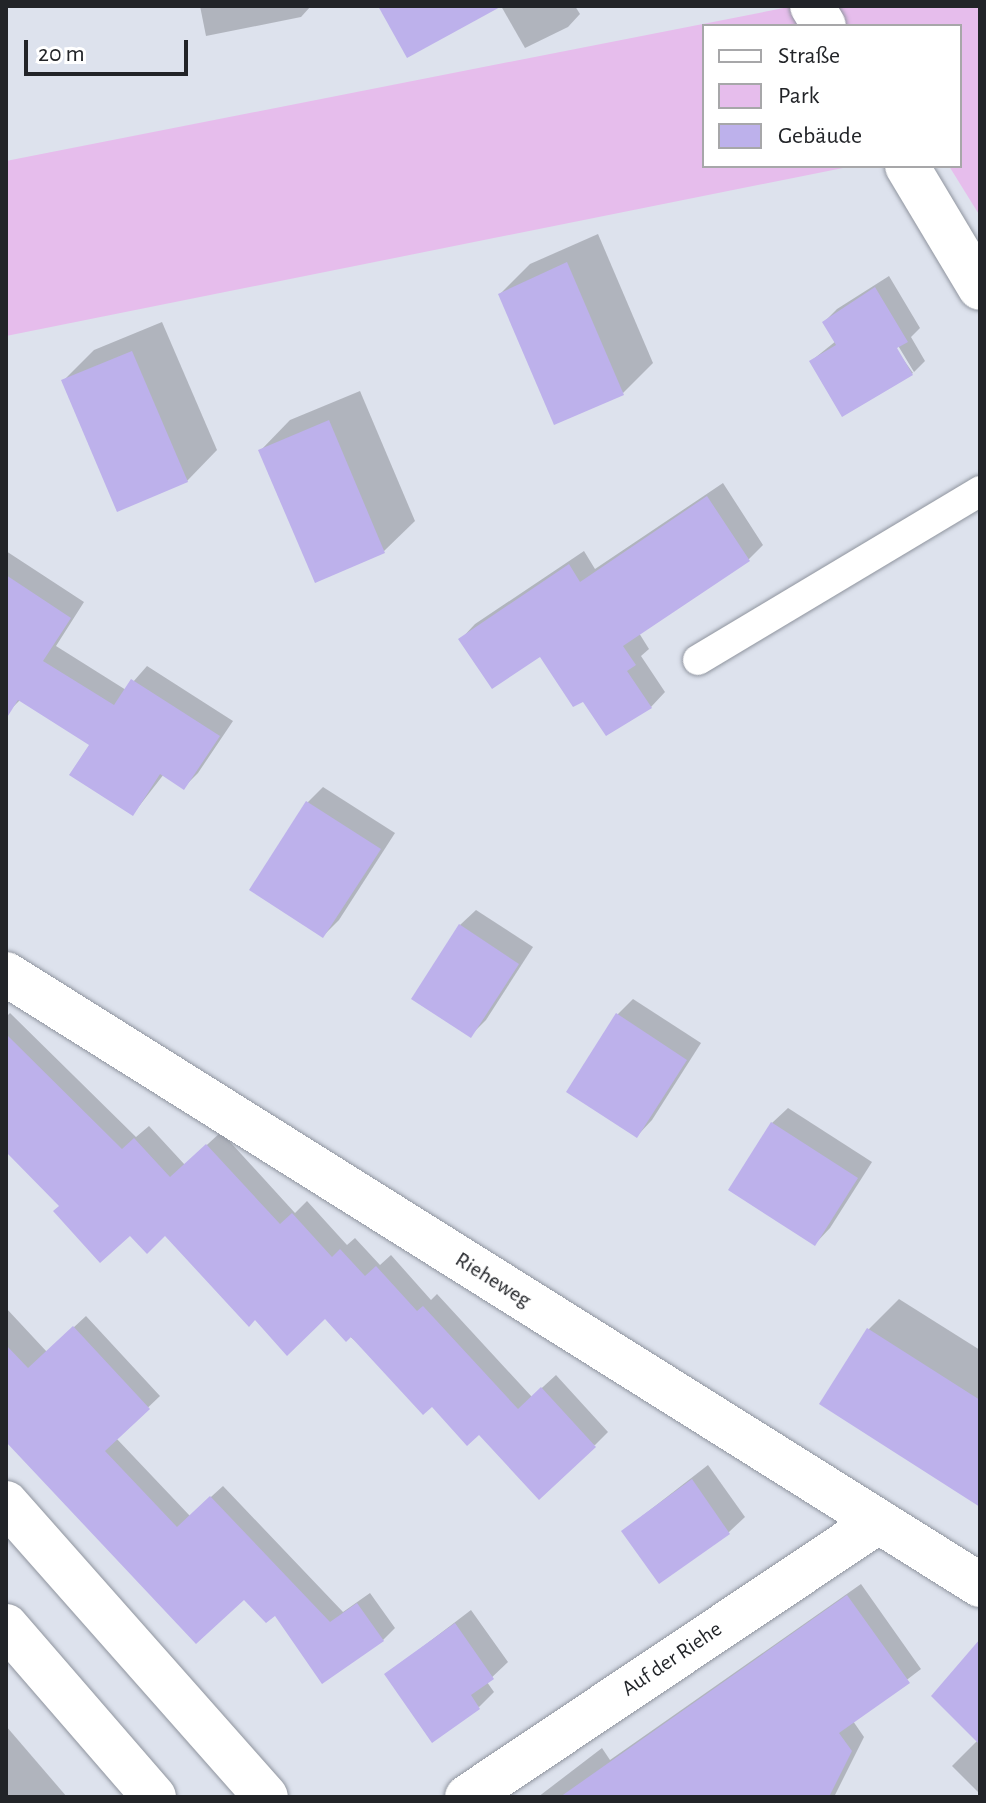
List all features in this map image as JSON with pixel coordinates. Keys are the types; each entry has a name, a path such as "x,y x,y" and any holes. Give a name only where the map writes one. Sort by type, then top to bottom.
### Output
{"street":[{"path":"812,6 823,24"},
{"path":"908,168 980,288"},
{"name":"Rieheweg","path":"6,974 980,1585"},
{"path":"6,1503 266,1797"},
{"name":"Auf der Riehe","path":"467,1797 878,1522"},
{"path":"6,1626 154,1797"}],"lane":[{"path":"698,660 980,491"}],"green space":[{"path":"794,6 980,6 980,216 950,168 962,168 962,24 702,24"},
{"path":"702,24 702,168 843,168 6,336 6,161"}],"building":[{"path":"378,6 502,6 407,58"},
{"path":"567,262 624,395 554,425 498,294"},
{"path":"875,287 908,342 897,348 913,375 842,417 809,361 836,345 822,322"},
{"path":"132,351 188,482 117,512 61,380"},
{"path":"329,420 385,553 315,583 258,450"},
{"path":"707,496 750,561 623,646 636,665 627,671 652,708 606,736 583,702 573,707 540,657 492,689 458,639 569,564 580,582"},
{"path":"6,575 71,618 43,661 114,705 131,679 220,736 184,790 160,774 133,816 69,775 89,745 18,700 6,719"},
{"path":"306,801 381,849 323,938 249,890"},
{"path":"459,924 519,964 471,1038 411,999"},
{"path":"616,1013 687,1060 637,1138 566,1092"},
{"path":"6,1034 122,1149 134,1138 170,1177 206,1144 280,1224 292,1213 332,1257 340,1249 365,1276 376,1266 417,1311 423,1306 518,1409 541,1387 596,1447 539,1500 479,1435 467,1446 432,1407 423,1415 351,1337 346,1342 325,1319 287,1356 255,1320 249,1327 165,1236 147,1254 130,1236 100,1263 53,1211 59,1206 6,1152"},
{"path":"771,1122 858,1178 815,1246 728,1190"},
{"path":"73,1326 150,1409 105,1451 177,1527 210,1496 330,1622 357,1603 384,1641 322,1684 275,1616 266,1623 244,1600 196,1644 6,1442 6,1345 28,1368"},
{"path":"867,1328 980,1400 980,1507 819,1404"},
{"path":"692,1479 730,1534 659,1584 621,1531"},
{"path":"847,1595 910,1683 839,1733 852,1751 829,1797 560,1797"},
{"path":"455,1623 494,1679 471,1695 480,1709 432,1743 384,1674"},
{"path":"980,1639 980,1745 931,1696"}]}
